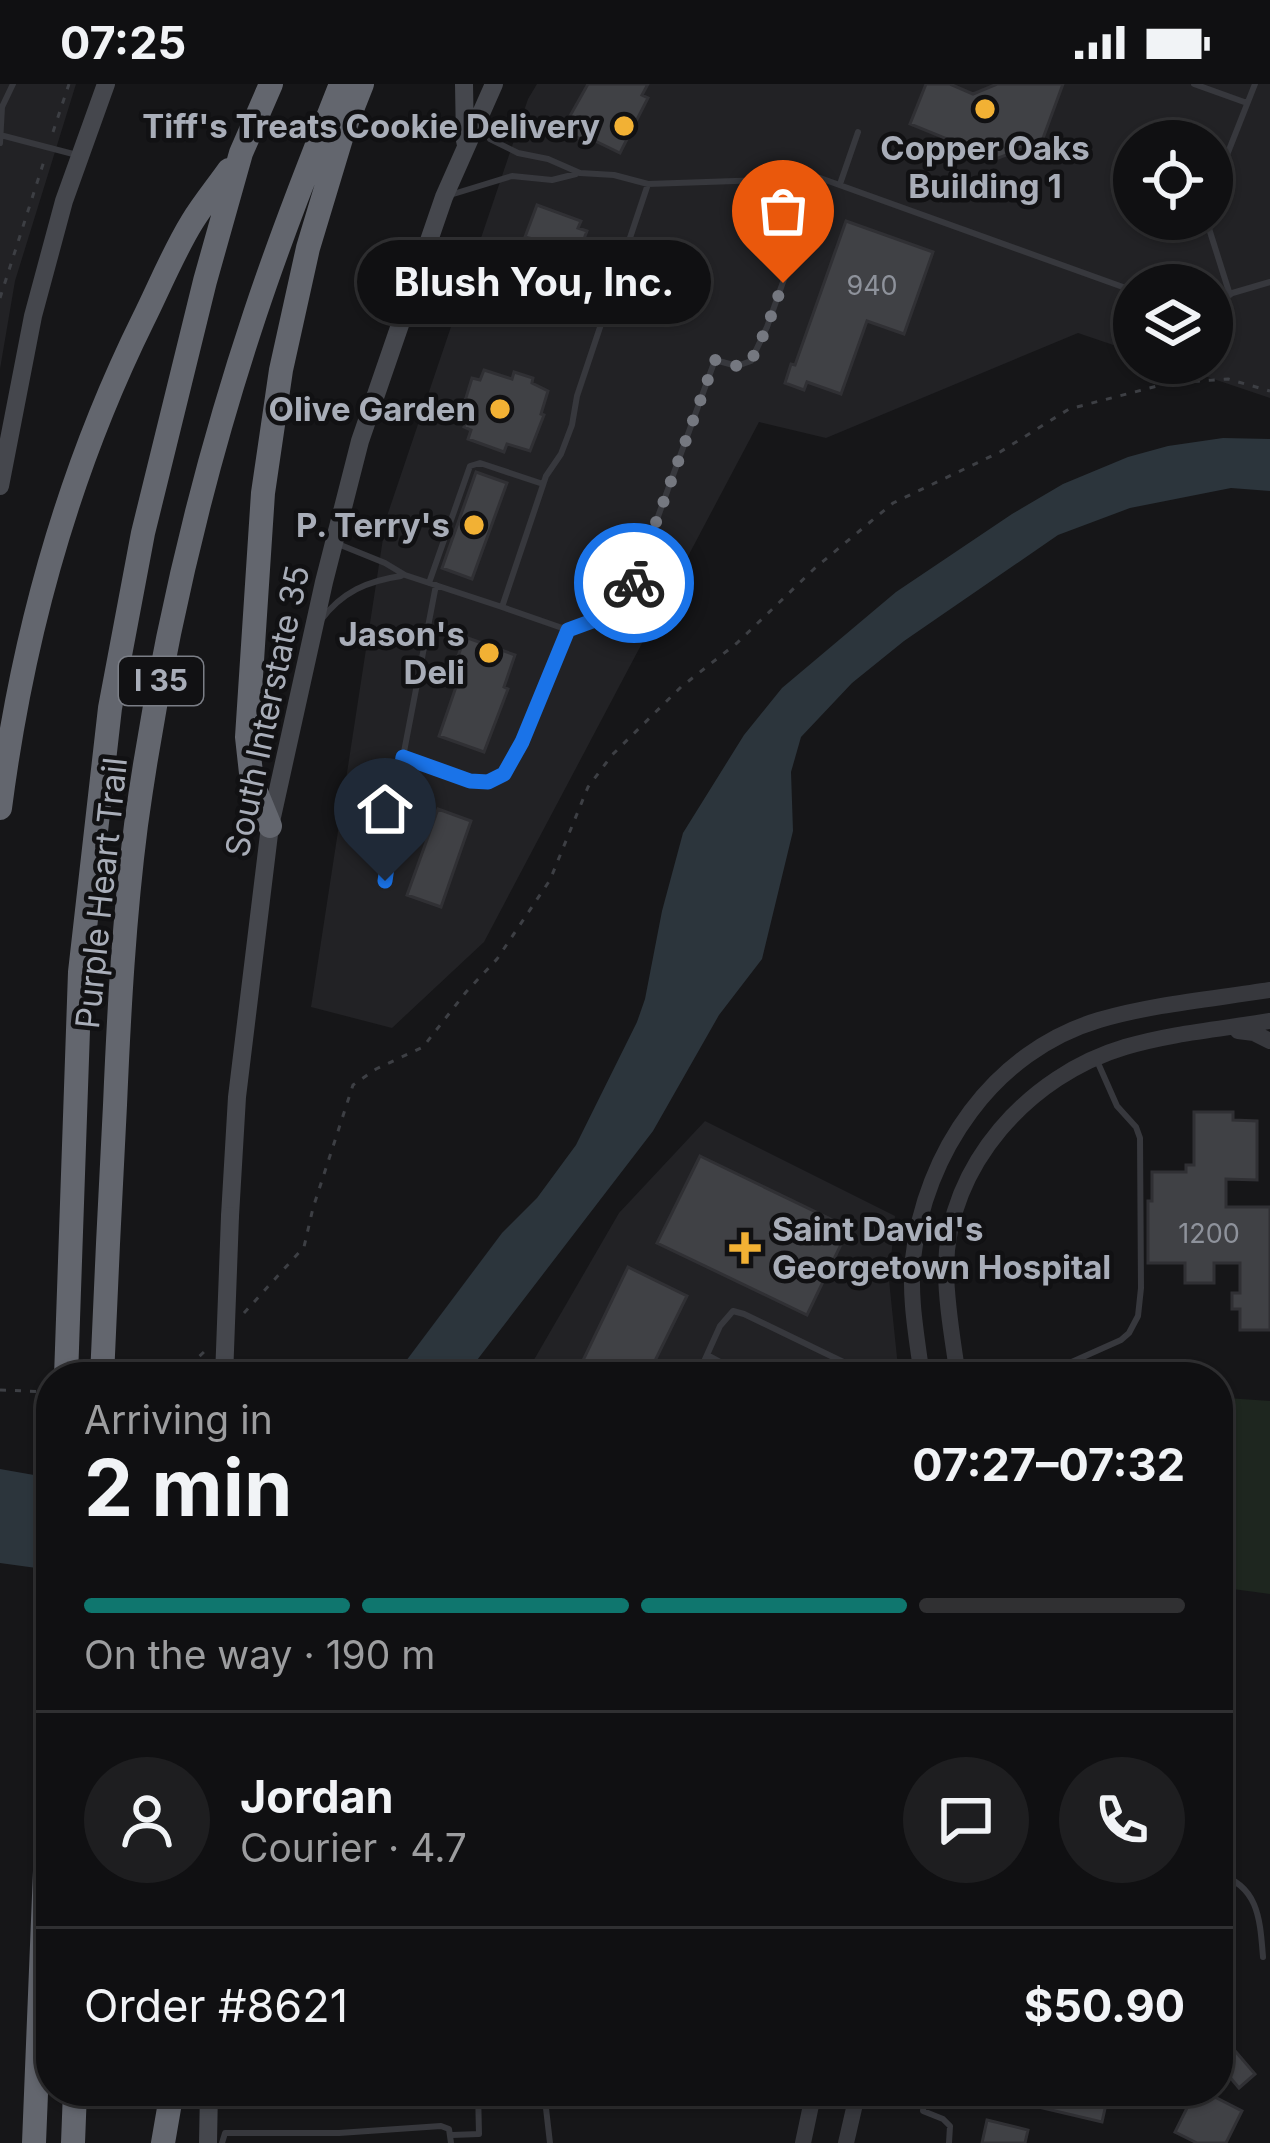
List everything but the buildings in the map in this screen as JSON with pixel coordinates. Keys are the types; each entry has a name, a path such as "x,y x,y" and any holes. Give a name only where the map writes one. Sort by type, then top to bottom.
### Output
{"highway":[{"name":"Purple Heart Trail","path":"66,1362 83,928 110,708 143,533 206,281 241,153 271,84"},
{"name":"Purple Heart Trail","path":"103,1362 123,938 166,653 191,537 254,318 340,84"},
{"path":"270,826 251,782 247,737 263,493 281,370 308,248 362,84"},
{"path":"0,808 42,586 88,443 191,222 241,153"},
{"path":"34,2143 36,2094"},
{"path":"73,2143 74,2106"},
{"path":"163,2143 169,2106"}],"main road":[{"path":"0,486 33,316 64,200 106,84"},
{"path":"464,84 465,146"},
{"name":"South Interstate 35","path":"225,1362 237,1097 270,826 360,441 444,197 494,84"},
{"path":"208,2143 209,2106"}],"street":[{"path":"920,1362 912,1300 917,1230 936,1165 977,1102 1033,1052 1095,1022 1270,990"},
{"path":"956,1362 946,1264 951,1231 976,1163 1016,1111 1063,1075 1125,1047 1270,1021"},
{"path":"1219,1029 1254,1033 1270,1041"},
{"path":"802,2143 811,2106"},
{"path":"846,2143 855,2106"}],"lane":[{"path":"13,84 2,107 1,138 80,156"},
{"path":"1194,84 1248,103"},
{"path":"1233,140 1255,84"},
{"path":"480,114 490,140 580,173"},
{"path":"840,184 858,132"},
{"path":"444,197 512,176 552,180 580,173 648,184 820,178 1113,284"},
{"path":"333,542 405,575 568,630 617,612 632,588 715,360 737,366 751,361 820,178"},
{"path":"502,608 546,476 572,425 577,396 648,184"},
{"path":"1233,295 1270,282"},
{"path":"385,881 432,584 470,466 480,463 543,484"},
{"path":"313,631 336,601 372,580 405,575"},
{"path":"403,757 470,781 488,782 504,774 568,630"},
{"path":"1071,1362 1129,1333 1138,1316 1141,1288 1140,1138 1117,1106 1096,1059"},
{"path":"704,1362 720,1326 733,1311 846,1362"},
{"path":"707,1355 720,1362"},
{"path":"1233,1880 1242,1884 1253,1900 1263,1958"},
{"path":"478,2106 478,2134 484,2143"},
{"path":"546,2106 550,2143"},
{"path":"924,2106 923,2111 950,2126 949,2143"},
{"path":"222,2143 225,2133 339,2133 441,2126 452,2139 478,2134"}],"path":[{"path":"53,132 69,84"},
{"path":"0,298 45,158"},
{"path":"233,1324 304,1247 353,1085 423,1047 497,959 550,880 588,787 612,755 682,687 737,644 815,568 893,503 1000,452 1069,409 1169,383 1228,379 1270,392"},
{"path":"193,1362 216,1340"},
{"path":"0,1390 36,1391"}],"shaded area":[{"path":"0,84 76,84 15,281 0,369"},
{"path":"537,84 1270,84 1270,398 1228,384 1233,384 1233,264 1113,264 1113,345 1078,333 826,438 759,422 484,942 392,1028 311,1007 386,519"},
{"path":"1223,438 1270,439 1270,491 1231,488 1130,508 1058,535 904,641 852,683 801,737 791,772 793,831 762,959 719,1015 653,1131 476,1362 405,1362 502,1233 537,1198 576,1145 645,999 683,833 744,735 782,688 896,592 1012,514 1063,484 1168,446"},
{"name":"Saint David's Georgetown Hospital","path":"705,1121 895,1216 889,1280 897,1362 533,1362 619,1213"},
{"path":"1233,1398 1270,1401 1270,1594 1233,1589"},
{"path":"0,1469 36,1475 36,1568 0,1563"}],"way so far":[{"path":"634,583 715,360 737,366 751,361 783,283"}],"place":[{"name":"Copper Oaks Building 1","path":"985,109"},
{"name":"Tiff's Treats Cookie Delivery","path":"624,126"},
{"name":"Blush You, Inc.","path":"783,283"},
{"name":"Olive Garden","path":"500,409"},
{"name":"P. Terry's","path":"474,525"},
{"name":"Jason's Deli","path":"489,653"},
{"name":"Saint David's Georgetown Hospital","path":"745,1248"}],"route":[{"path":"385,881 403,757 470,781 488,782 504,774 568,630 617,612 634,583"}]}
